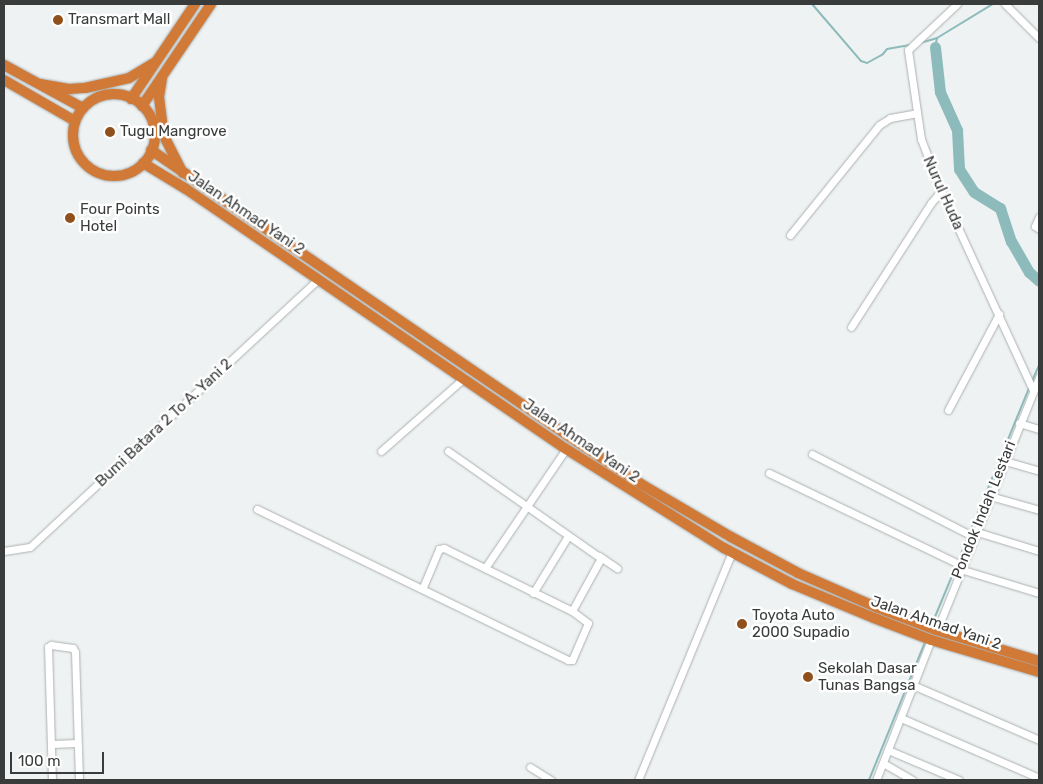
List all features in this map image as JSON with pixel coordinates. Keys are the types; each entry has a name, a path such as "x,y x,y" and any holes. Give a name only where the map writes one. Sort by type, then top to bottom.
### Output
{"highway":[{"path":"131,99 195,4"},
{"path":"142,106 211,4"},
{"path":"40,84 69,89 85,88 129,78 154,63"},
{"path":"4,65 83,108"},
{"path":"164,72 159,91 162,123 166,140 184,174"},
{"path":"4,80 75,122"},
{"path":"109,94 120,94 131,99 142,106 153,123 155,134 151,150 143,163 135,169 121,174 106,175 97,172 81,160 76,151 73,136 75,122 83,108 99,97 109,94"},
{"name":"Jalan Ahmad Yani 2","path":"151,150 641,484 731,537 830,588 921,625 1039,661"},
{"name":"Jalan Ahmad Yani 2","path":"143,163 186,189 317,280 464,378 566,450 634,494 732,552 827,600 919,636 1039,672"}],"street":[{"name":"Nurul Huda","path":"957,4 911,45 907,54 923,146 941,191 999,314 1037,384"},
{"path":"1005,4 1039,38"},
{"path":"790,235 879,125 890,118 917,113"},
{"path":"851,327 931,203 941,191"},
{"name":"Bumi Batara 2 To A. Yani 2","path":"4,551 30,547 317,280"},
{"path":"948,410 999,314"},
{"path":"381,451 464,378"},
{"name":"Pondok Indah Lestari","path":"936,630 1019,423 1037,384"},
{"path":"1019,423 1039,428"},
{"path":"485,568 566,450"},
{"path":"448,451 616,568"},
{"path":"812,454 975,535 1039,551"},
{"path":"1005,461 1039,470"},
{"path":"769,473 961,567 1039,593"},
{"path":"990,496 1039,510"},
{"path":"257,509 571,660 588,623 572,611 441,548 423,588"},
{"path":"533,593 568,536"},
{"path":"638,780 732,552"},
{"path":"572,611 601,561 598,556"},
{"path":"876,780 915,686 931,640"},
{"path":"52,780 48,648 51,645 75,650 79,780"},
{"path":"915,686 1039,740"},
{"path":"901,718 1039,778"},
{"path":"50,744 77,743"},
{"path":"888,750 959,780"},
{"path":"883,763 913,780"},
{"path":"530,768 550,780"}],"waterway":[{"path":"812,4 861,61 867,63 883,54 887,49 910,45"},
{"path":"935,47 937,38 993,4"},
{"path":"920,43 937,38"},
{"path":"935,47 940,92 957,130 959,169 974,192 1000,208 1011,241 1029,272 1039,281"},
{"path":"1032,381 1039,365"},
{"path":"970,532 1029,388"},
{"path":"958,562 968,536"},
{"path":"932,624 956,566"},
{"path":"869,780 925,642"}],"place":[{"name":"Transmart Mall","path":"58,20"},
{"name":"Tugu Mangrove","path":"110,132"},
{"name":"Four Points Hotel","path":"70,218"},
{"name":"Toyota Auto 2000 Supadio","path":"742,624"},
{"name":"Sekolah Dasar Tunas Bangsa","path":"808,677"}]}
